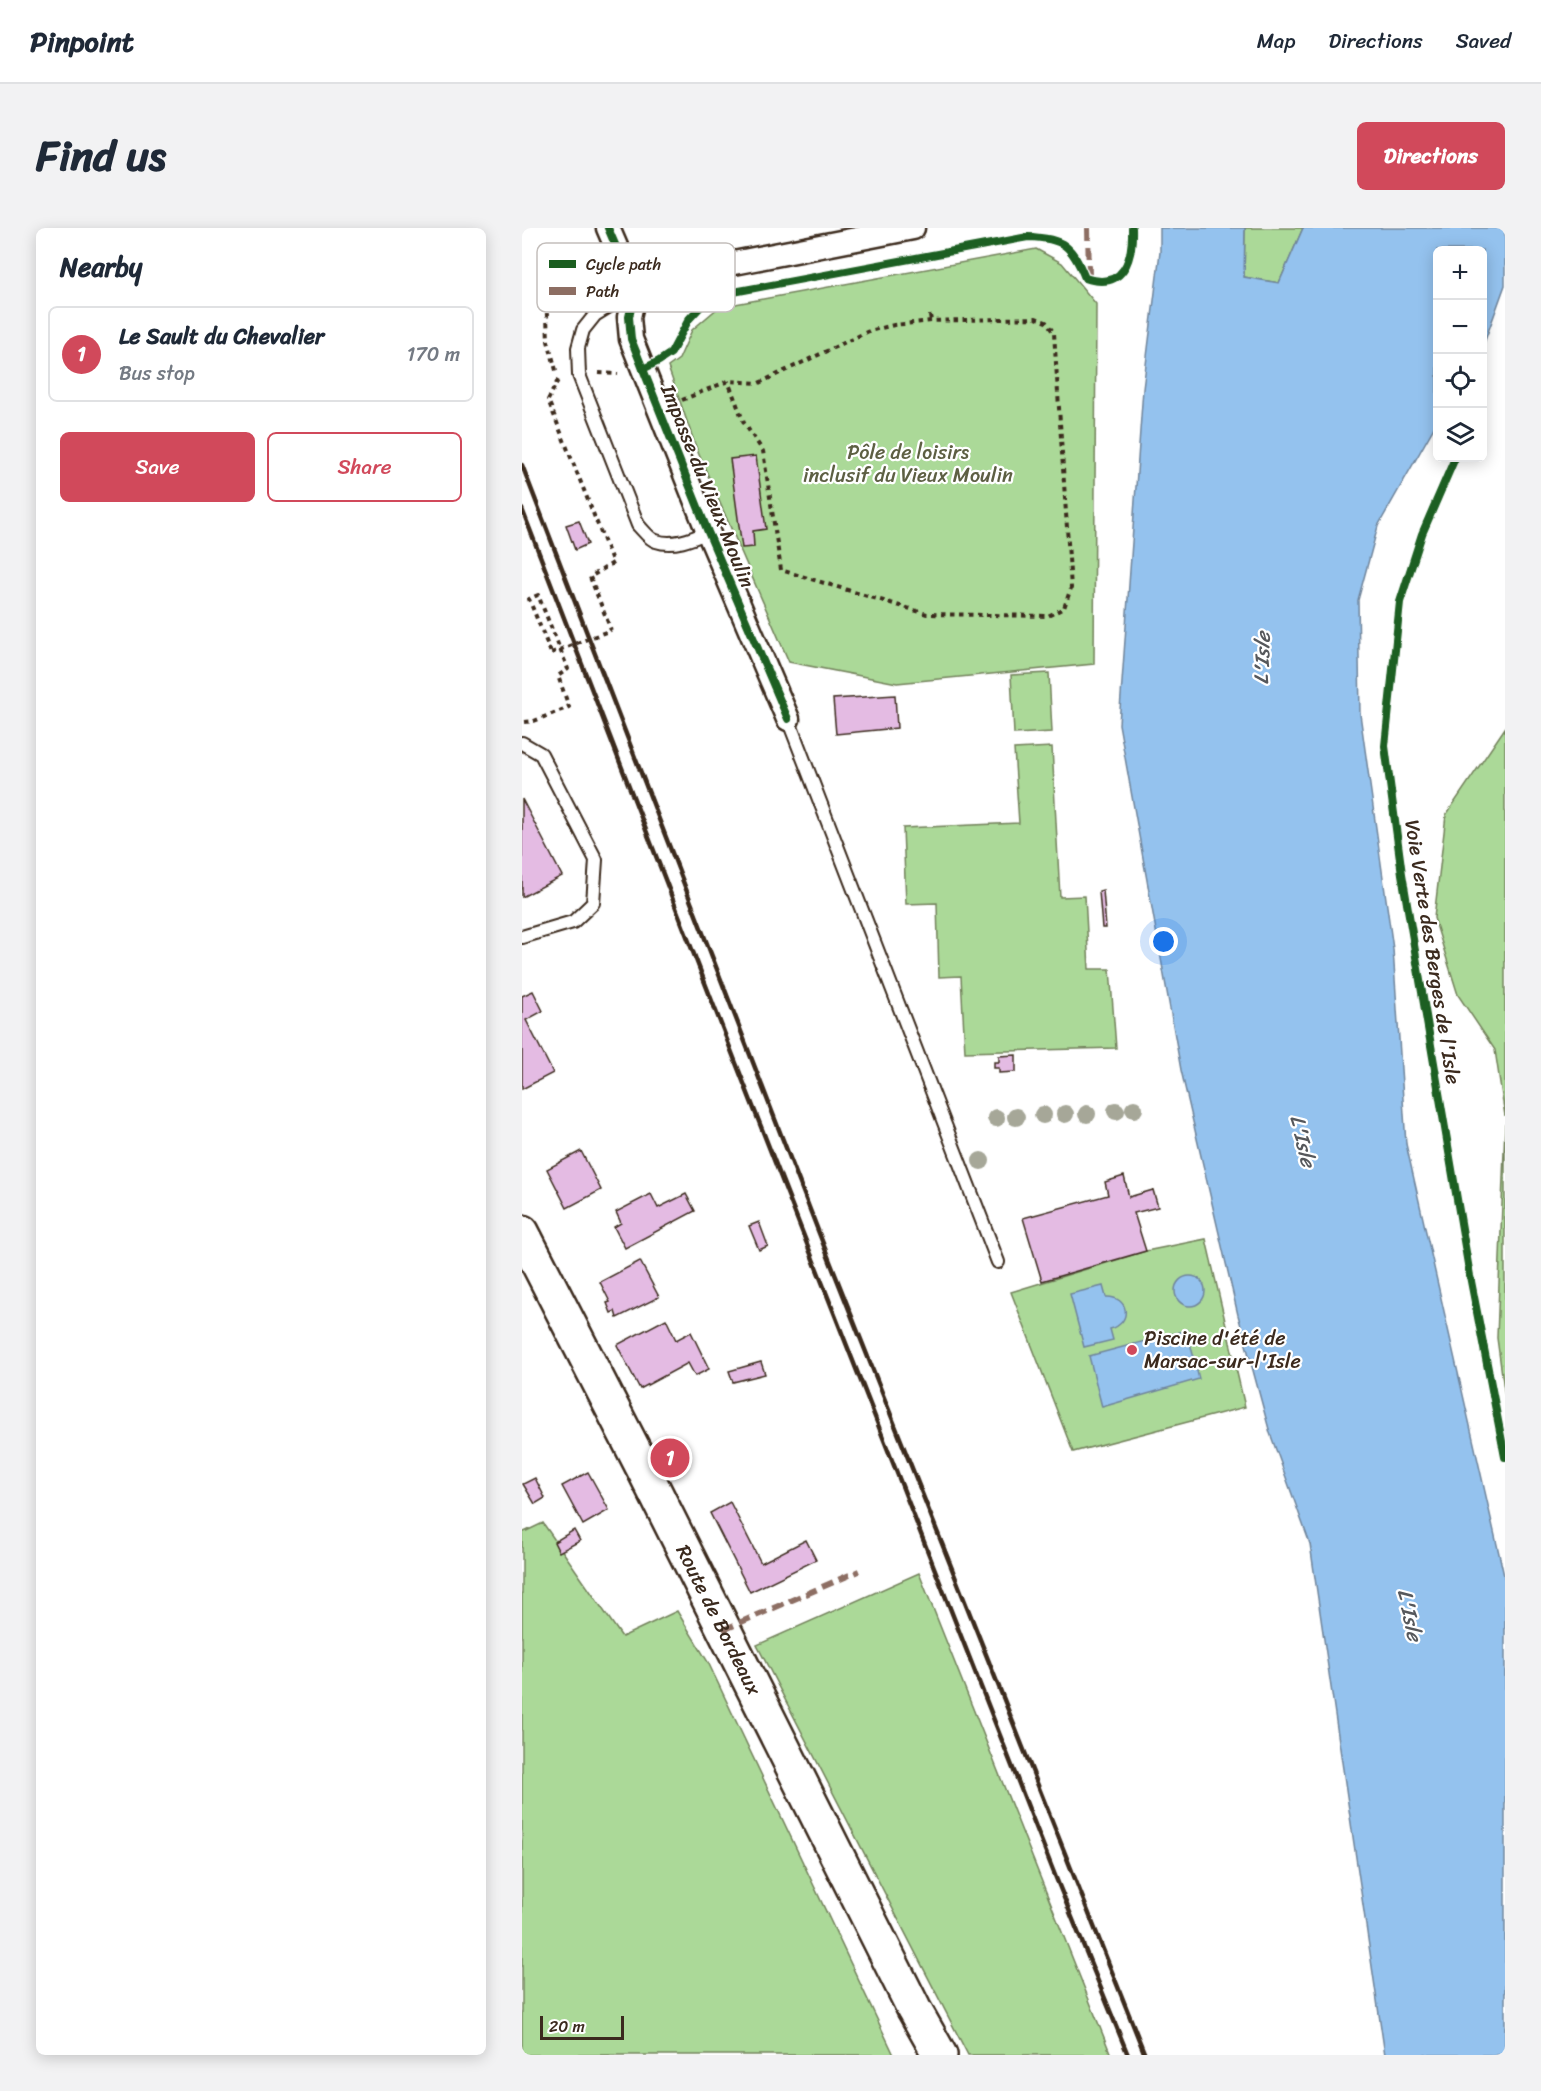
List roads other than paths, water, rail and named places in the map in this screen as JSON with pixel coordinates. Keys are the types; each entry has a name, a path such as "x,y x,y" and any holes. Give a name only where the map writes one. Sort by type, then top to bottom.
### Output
{"main road":[{"name":"Route de Bordeaux","path":"522,1232 914,2009 940,2055"},
{"name":"Route de Bordeaux","path":"914,2009 932,2055"}],"street":[{"path":"608,228 614,243"},
{"path":"735,264 913,228"},
{"name":"Impasse du Vieux Moulin","path":"630,312 631,339 708,532 788,719"}],"lane":[{"path":"600,312 583,330 578,348 579,375 638,525 654,541 672,543 689,540 708,532"},
{"name":"Impasse du Vieux Moulin","path":"788,719 998,1262"},
{"path":"522,743 541,754 596,860 593,903 573,922 522,938"}],"water":[{"name":"L'Isle","path":"1160,228 1245,228 1244,277 1279,283 1303,228 1505,228 1505,285 1487,335 1487,246 1433,246 1433,429 1378,526 1358,600 1360,714 1393,949 1406,1144 1505,1580 1505,2055 1385,2055 1310,1544 1270,1433 1238,1315 1181,1070 1119,724 1143,389 1160,252"},
{"path":"1190,1276 1201,1280 1205,1291 1201,1302 1190,1306 1179,1302 1175,1291 1179,1280"},
{"path":"1103,1286 1106,1297 1114,1298 1123,1305 1125,1316 1117,1326 1110,1329 1113,1340 1084,1347 1070,1294"},
{"path":"1187,1330 1199,1379 1102,1407 1089,1356"}],"railway":[{"path":"522,465 829,1259 1145,2055"},
{"path":"522,509 734,1058 1056,1878 1128,2055"}],"place":[{"name":"Piscine d'été de Marsac-sur-l'Isle","path":"1132,1350"},
{"name":"Le Sault du Chevalier","path":"670,1458"}],"park label":[{"name":"Pôle de loisirs inclusif du Vieux Moulin","path":"908,464"}]}
